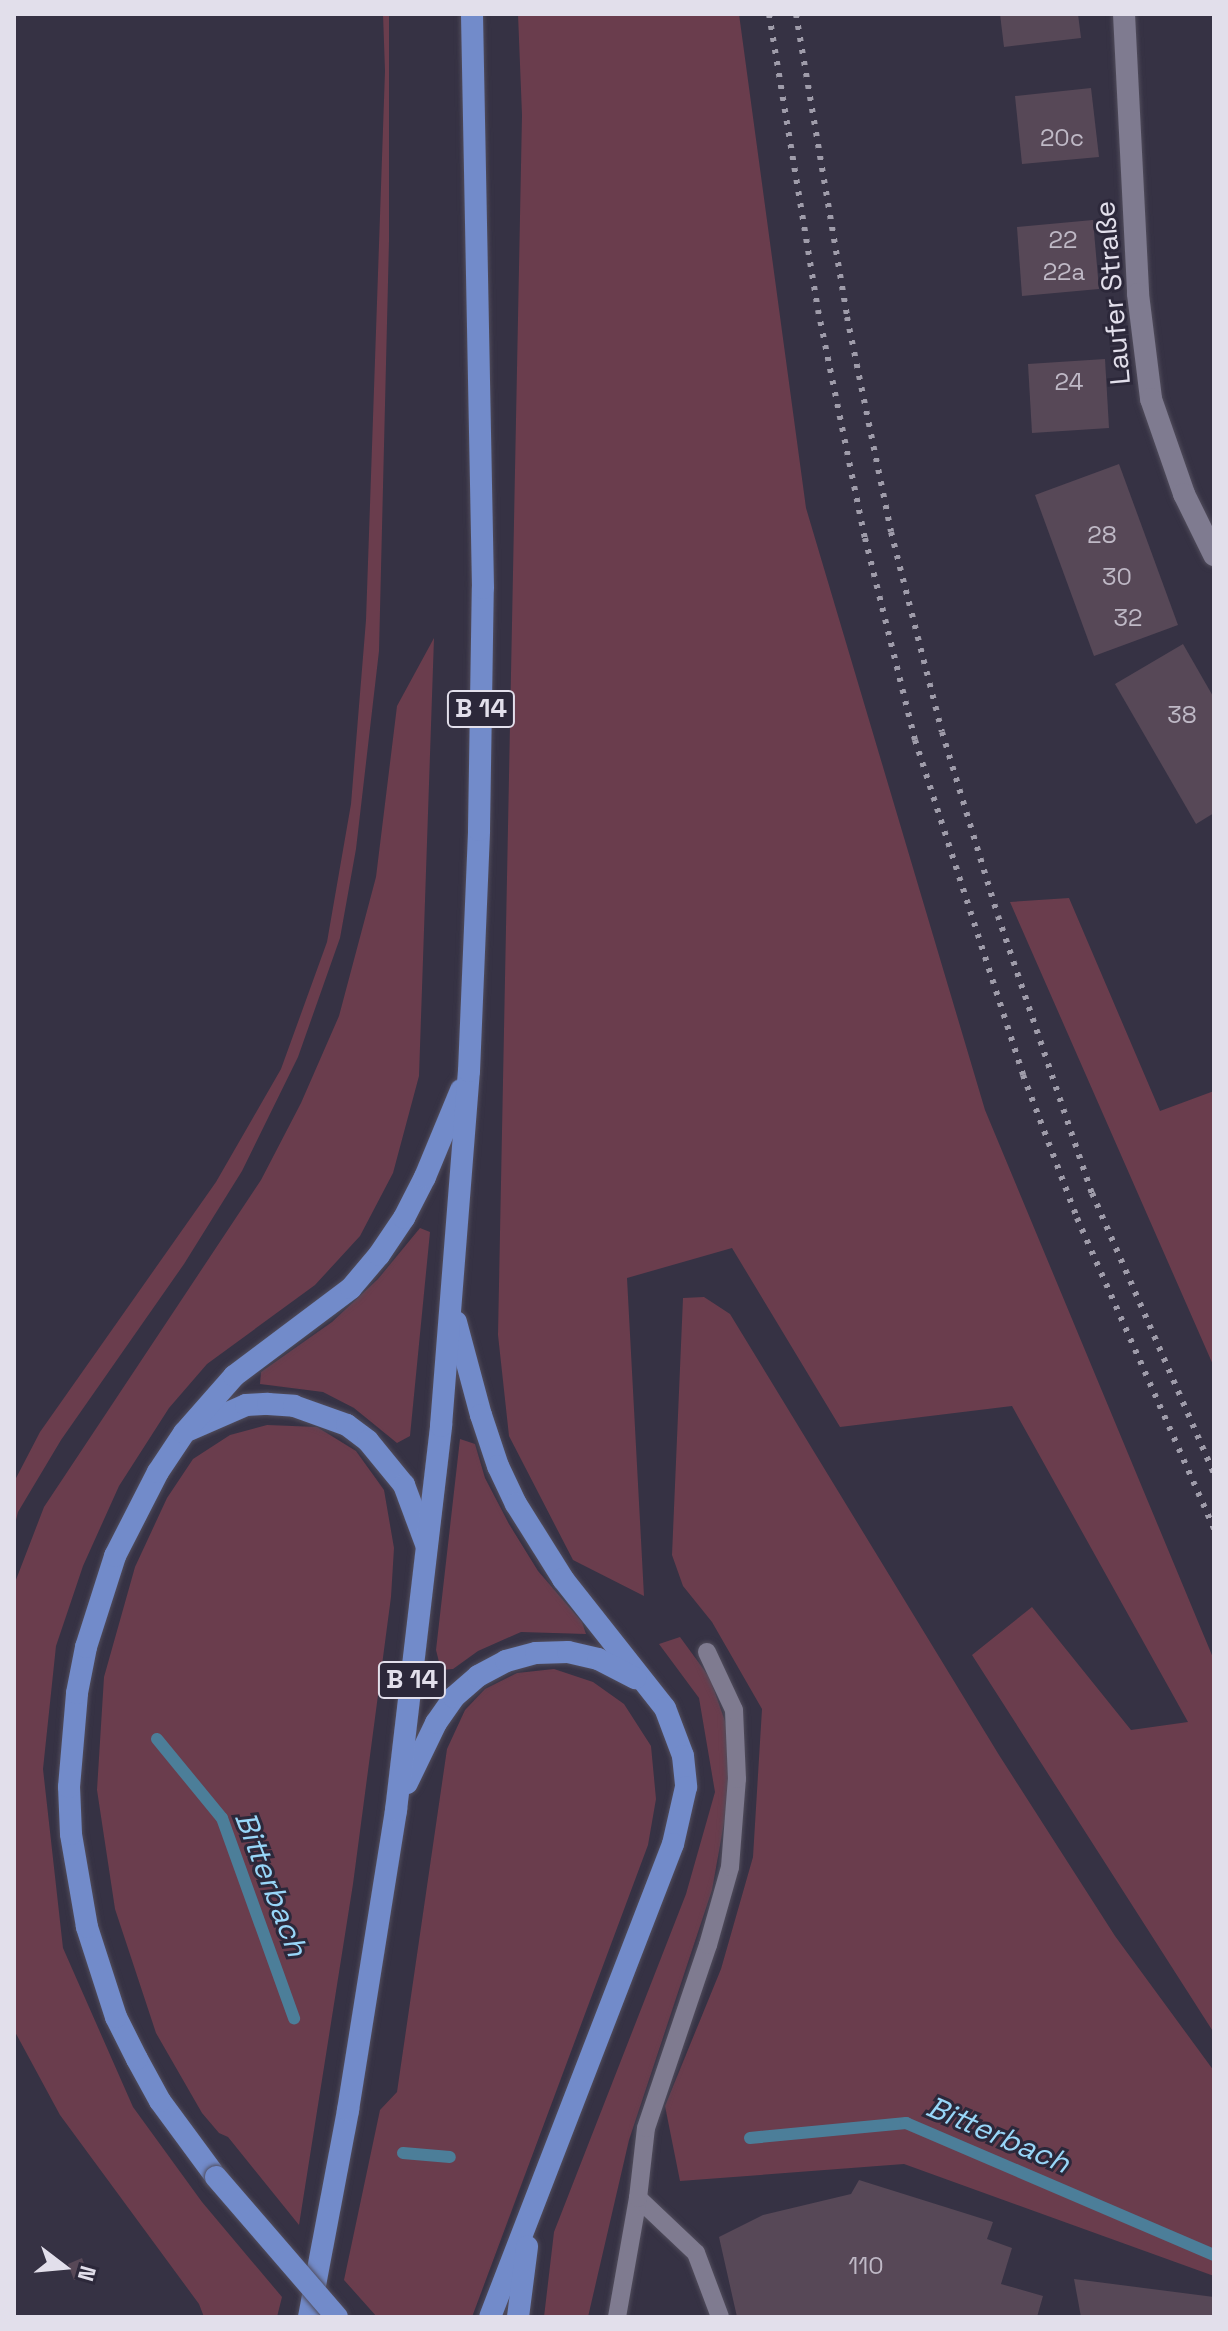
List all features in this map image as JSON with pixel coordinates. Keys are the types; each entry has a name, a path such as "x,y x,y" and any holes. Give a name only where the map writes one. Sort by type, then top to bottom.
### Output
{"main road":[{"name":"B 14","path":"309,2317 355,2069 396,1810 428,1550 452,1306 469,1071 479,830 483,588 472,14"},
{"path":"337,2317 216,2177 160,2101 116,2017 87,1927 71,1834 69,1787 77,1693 99,1601 135,1514 184,1433 234,1376 351,1288 379,1255 404,1218 425,1177 469,1071"},
{"path":"452,1306 481,1415 498,1466 516,1504 563,1579 665,1708 683,1756 686,1787 682,1815 490,2317"},
{"path":"184,1433 226,1412 268,1404 294,1406 347,1425 368,1441 404,1485 428,1550"},
{"path":"396,1810 428,1737 454,1697 478,1676 506,1661 536,1653 583,1656 628,1672 652,1692"},
{"path":"518,2317 533,2206"}],"street":[{"name":"Laufer Straße","path":"1124,14 1138,294 1151,399 1184,494 1214,555"}],"lane":[{"path":"617,2317 638,2198 646,2128 708,1945 730,1867 737,1779 734,1710 707,1652"},
{"path":"638,2198 696,2253 720,2317"}],"shaded area":[{"path":"383,14 389,14 389,241 379,651 356,849 340,938 298,1057 242,1171 184,1264 61,1440 18,1512 14,1528 14,1482 40,1432 216,1182 281,1069 327,942 351,804 366,620 385,71"},
{"path":"518,14 739,14 806,508 985,1110 1214,1660 1214,2033 972,1655 1032,1607 1131,1730 1188,1722 1012,1406 840,1427 732,1248 627,1278 644,1596 573,1560 509,1436 498,1335 522,115"},
{"path":"434,638 419,1076 393,1173 360,1236 315,1285 207,1364 169,1408 119,1486 83,1566 56,1646 43,1769 63,1948 133,2107 202,2202 282,2297 277,2317 204,2317 199,2304 60,2115 14,2030 14,1585 44,1507 261,1180 301,1103 339,1016 376,877 397,706"},
{"path":"1069,898 1160,1111 1214,1091 1214,1367 1010,902"},
{"path":"420,1228 430,1232 410,1436 397,1443 354,1408 323,1392 260,1384 261,1372 332,1322 378,1279"},
{"path":"704,1297 730,1314 999,1755 1115,1936 1214,2071 1214,2276 904,2164 680,2181 665,2106 721,1969 753,1857 762,1709 712,1622 683,1586 672,1555 683,1298"},
{"path":"267,1425 317,1427 356,1451 384,1490 394,1548 391,1597 353,1884 299,2225 228,2137 219,2133 202,2113 156,2033 115,1909 97,1790 104,1677 135,1567 167,1498 193,1459 230,1435"},
{"path":"460,1439 475,1444 485,1478 509,1524 538,1571 582,1622 586,1634 521,1632 478,1651 453,1669 441,1670 436,1650"},
{"path":"680,1637 710,1678 727,1727 731,1784 712,1890 629,2140 588,2317 544,2317 554,2232 686,1894 715,1792 699,1698 659,1644"},
{"path":"554,1669 593,1682 624,1704 651,1746 656,1799 648,1845 472,2317 377,2317 344,2280 380,2110 397,2092 447,1749 465,1710 485,1689 517,1673"}],"building":[{"path":"1000,14 1078,14 1081,38 1004,47"},
{"path":"1091,88 1099,157 1022,164 1015,96"},
{"path":"1093,220 1099,289 1022,296 1017,227"},
{"path":"1105,359 1109,428 1032,433 1028,364"},
{"path":"1119,464 1178,625 1094,656 1035,495"},
{"path":"1183,644 1214,698 1214,813 1196,824 1115,684"},
{"path":"859,2180 993,2222 987,2239 1012,2248 1001,2284 1043,2296 1037,2317 737,2317 719,2237 763,2215 851,2194"},
{"path":"82,2258 88,2275 74,2280 68,2264"},
{"path":"1074,2279 1214,2297 1214,2317 1081,2317"}],"waterway":[{"name":"Bitterbach","path":"157,1739 222,1818 294,2018"},
{"name":"Bitterbach","path":"750,2138 906,2123 1214,2255"},
{"name":"Bitterbach","path":"403,2153 450,2157"}],"railway":[{"path":"769,14 818,310 865,538 915,740 1023,1075 1077,1218 1214,1529"},
{"path":"796,14 847,317 891,532 942,732 998,916 1092,1193 1214,1473"}]}
